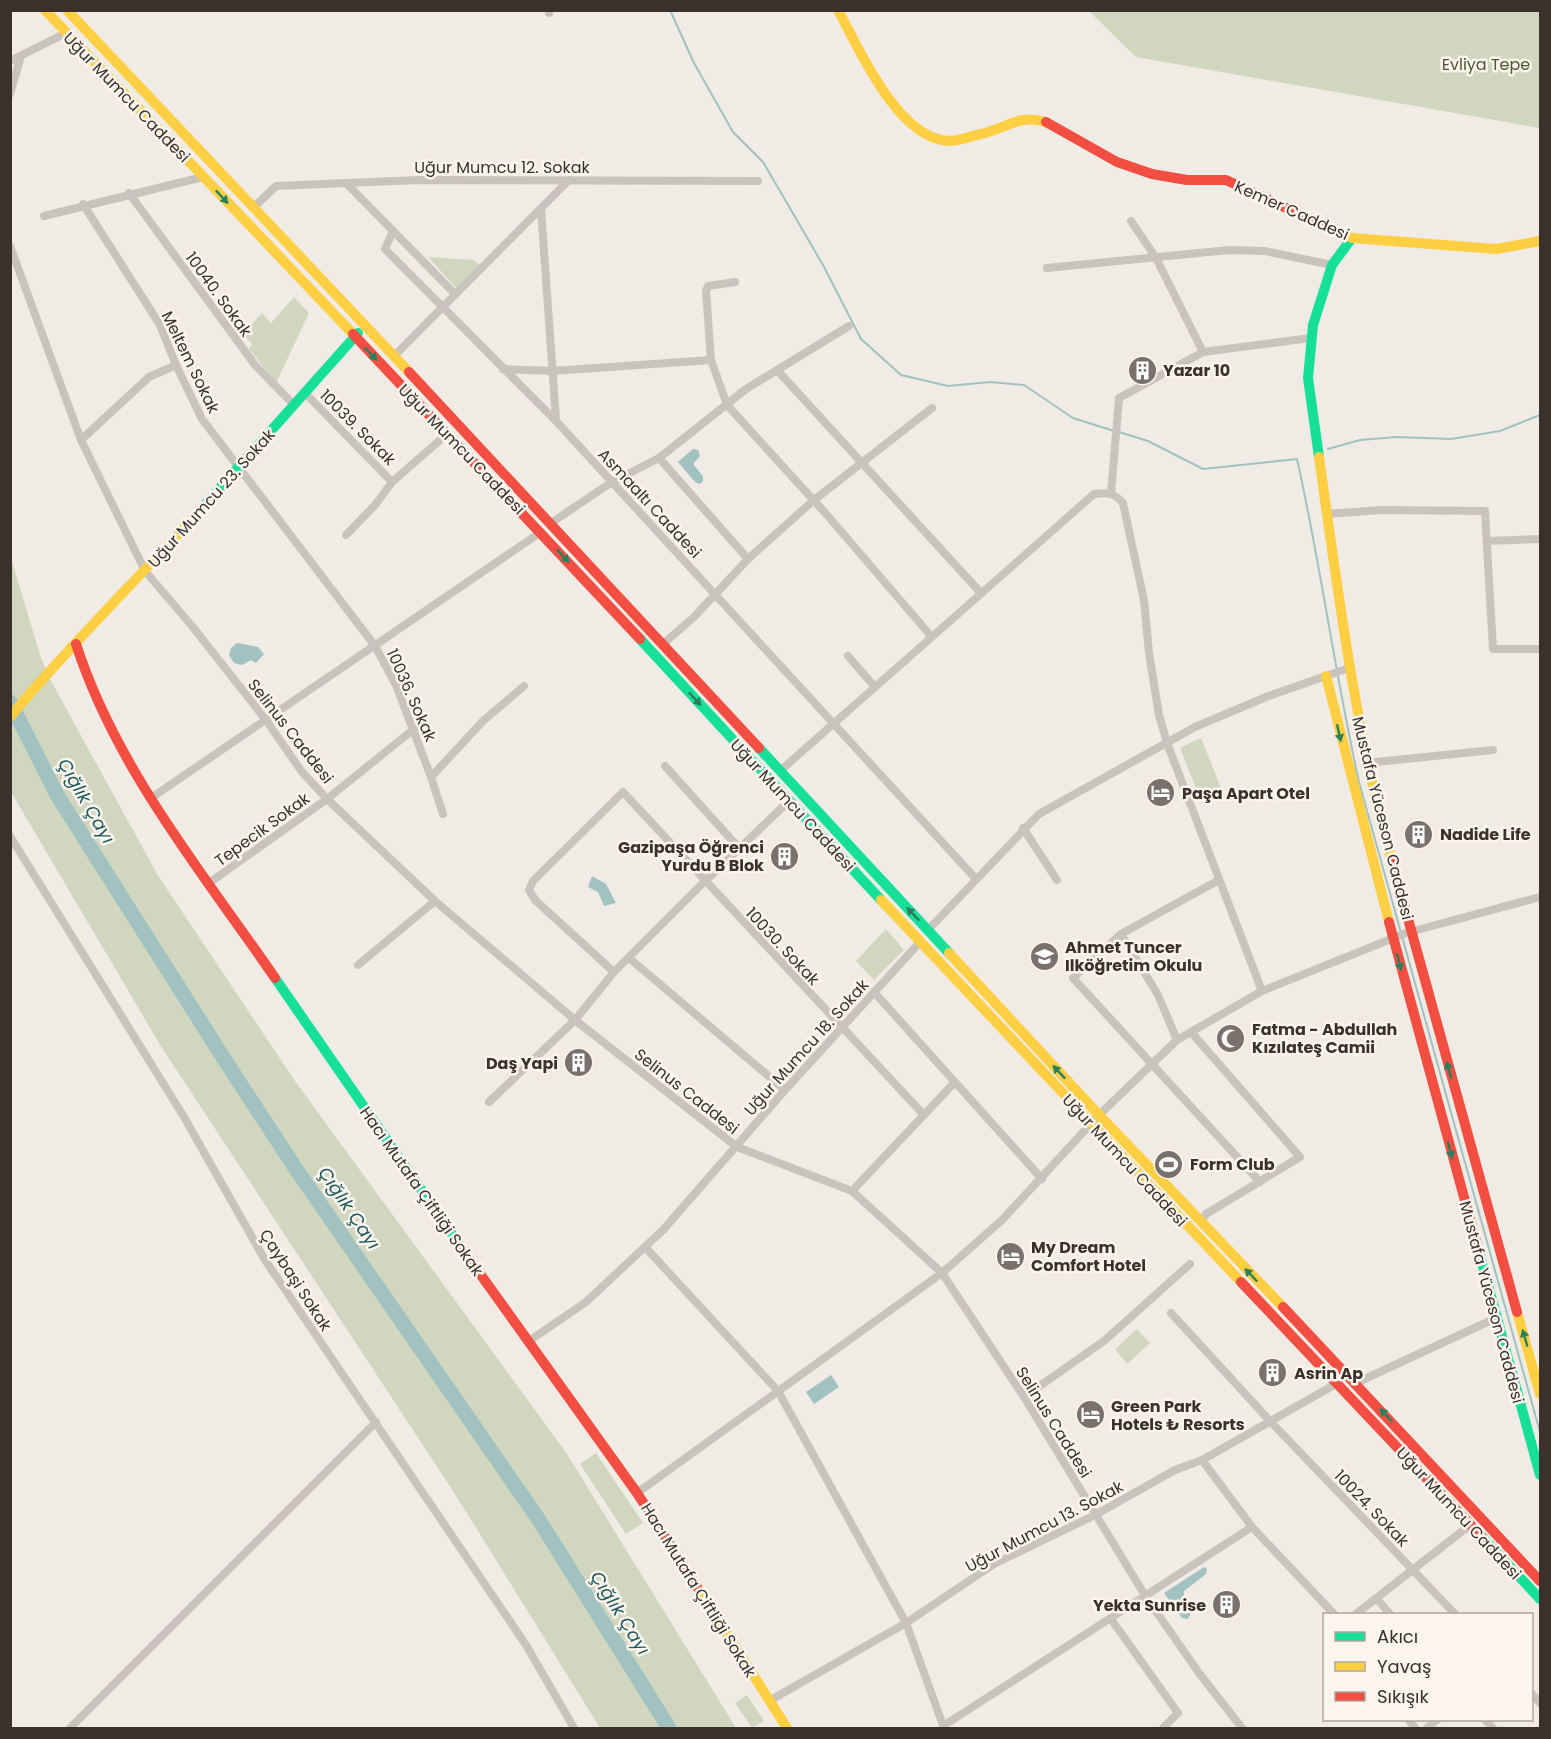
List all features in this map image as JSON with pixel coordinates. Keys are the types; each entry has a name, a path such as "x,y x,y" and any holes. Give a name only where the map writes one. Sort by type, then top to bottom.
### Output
{"street":[{"name":"Uğur Mumcu Caddesi","path":"45,10 541,532 920,942 1540,1599"},
{"name":"Uğur Mumcu Caddesi","path":"67,10 551,523 1099,1115 1356,1383 1540,1581"},
{"name":"Kemer Caddesi","path":"838,10 875,79 902,115 921,131 949,141 988,132 1029,117 1051,123 1117,162 1163,176 1226,180 1352,238 1497,249 1540,241"},
{"path":"10,61 66,33"},
{"path":"10,94 21,56"},
{"path":"44,216 83,204 172,186 203,177"},
{"name":"Uğur Mumcu 12. Sokak","path":"254,207 276,186 418,180 758,181"},
{"path":"394,356 569,180"},
{"path":"346,183 455,294"},
{"name":"10040. Sokak","path":"129,193 255,365 294,405"},
{"name":"Meltem Sokak","path":"83,204 160,325 176,365 202,418 240,467"},
{"path":"541,209 556,421"},
{"path":"1131,221 1156,258 1203,352"},
{"name":"Asmaaltı Caddesi","path":"393,231 385,249 556,421 976,879"},
{"name":"Mustafa Yüceson Caddesi","path":"1352,238 1332,265 1311,338 1308,378 1349,668 1366,763 1402,935 1496,1318 1540,1475"},
{"name":"Selinus Caddesi","path":"10,246 81,440 146,571 266,720 302,772 327,799 435,901 575,1020 737,1147 852,1191 942,1273 1024,1396 1146,1597 1199,1673 1242,1728"},
{"path":"1047,268 1229,250 1265,251 1332,265"},
{"path":"735,282 708,286 706,291 711,360 727,405 814,500 931,636"},
{"path":"151,798 612,482 659,458 727,405 777,370 849,326"},
{"name":"Uğur Mumcu 23. Sokak","path":"10,717 52,666 146,571 354,336 366,327"},
{"path":"1111,493 1119,398 1203,352 1311,338"},
{"path":"503,369 552,371 711,360"},
{"path":"81,440 149,377 176,365"},
{"path":"777,370 980,592"},
{"name":"10039. Sokak","path":"304,392 392,482"},
{"path":"663,644 694,618 714,593 748,559 814,500 932,408"},
{"path":"346,535 376,504 392,482 447,434"},
{"path":"659,458 748,559"},
{"name":"10036. Sokak","path":"240,467 375,646 396,685 431,777 483,721 524,686"},
{"path":"781,770 980,592 1094,494 1111,493 1123,503 1144,600 1149,653 1159,715 1167,743 1262,991"},
{"path":"1326,514 1382,510 1485,511 1493,649 1540,649"},
{"path":"1487,541 1540,539"},
{"name":"Hacı Mutafa Çiftliği Sokak","path":"76,644 88,684 118,745 151,798 412,1179 637,1493 787,1728"},
{"path":"848,656 874,686"},
{"path":"928,930 1023,828 1039,814 1195,727 1238,708 1349,668"},
{"name":"Mustafa Yüceson Caddesi","path":"1329,674 1402,935 1540,1392"},
{"name":"Tepecik Sokak","path":"209,883 327,799 414,729"},
{"path":"1366,763 1493,750"},
{"path":"665,766 739,848"},
{"path":"431,777 443,814"},
{"name":"10030. Sokak","path":"614,972 532,897 529,890 533,881 623,792 704,882 924,1115"},
{"path":"489,1102 575,1020 614,972 790,800"},
{"path":"1023,828 1057,880"},
{"name":"Çaybaşi Sokak","path":"10,836 184,1117 265,1260 526,1646 574,1728"},
{"path":"1220,880 1121,934 1073,978 1260,1182"},
{"path":"637,1493 942,1273 1002,1220 1099,1115 1177,1040 1262,991 1402,935 1540,897"},
{"path":"358,964 435,901"},
{"path":"1121,934 1158,995 1177,1040"},
{"name":"Uğur Mumcu 18. Sokak","path":"530,1341 586,1302 645,1247 920,942"},
{"path":"629,958 785,1090"},
{"path":"874,992 1042,1179"},
{"path":"1191,1032 1300,1157 1206,1214 1201,1222"},
{"path":"852,1191 955,1082"},
{"path":"645,1247 778,1391 906,1623 943,1727 1252,1527"},
{"path":"1024,1396 1104,1341 1190,1264"},
{"name":"10024. Sokak","path":"1171,1312 1270,1421 1454,1613"},
{"path":"1356,1383 1496,1318"},
{"name":"Uğur Mumcu 13. Sokak","path":"769,1701 906,1623 994,1564 1095,1515 1175,1470 1202,1460 1336,1384"},
{"path":"70,1728 376,1422"},
{"path":"1202,1460 1252,1527 1333,1613"},
{"path":"1357,1613 1470,1525"},
{"path":"1377,1599 1389,1613"},
{"path":"1111,1619 1178,1713 1163,1728"}],"green space":[{"name":"Evliya Tepe","path":"1089,11 1540,11 1540,128 1136,57"},
{"path":"428,257 473,260 480,265 457,289"},
{"path":"294,297 309,313 276,383 249,349 252,344 243,334 262,313 271,323"},
{"path":"10,555 41,658 51,681 157,874 295,1081 567,1454 736,1728 600,1728 455,1494 162,1048 11,792"},
{"path":"1201,738 1221,788 1201,801 1180,748"},
{"path":"886,929 904,950 874,980 856,961"},
{"path":"1137,1329 1150,1343 1127,1364 1115,1349"},
{"path":"596,1453 643,1523 626,1534 580,1464"},
{"path":"747,1695 764,1721 752,1728 735,1703"}],"water":[{"path":"693,449 698,450 700,456 693,464 703,476 700,484 695,482 678,462"},
{"path":"237,643 258,647 264,654 256,663 251,660 242,665 234,663 229,655 231,648"},
{"path":"592,876 606,884 616,903 604,906 598,892 588,887"},
{"path":"831,1375 839,1387 814,1404 806,1392"},
{"path":"1204,1567 1207,1569 1206,1574 1184,1591 1184,1597 1193,1609 1188,1619 1182,1618 1164,1593"}],"waterway":[{"path":"670,10 694,63 733,132 763,162 823,265 861,339 901,375 948,386 990,382 1024,385 1073,418 1114,431"},
{"path":"1328,449 1360,440 1397,437 1451,439 1500,431 1540,415"},
{"path":"1119,432 1148,441 1203,469 1297,459 1359,782 1540,1432"},
{"name":"Çığlık Çayı","path":"10,702 57,795 226,1062 296,1169 539,1520 669,1728"}],"traffic: fast":[{"path":"1319,457 1308,378 1313,325 1332,265 1352,238"},
{"path":"194,517 358,333"},
{"path":"640,639 881,900"},
{"path":"759,748 949,953"},
{"path":"275,978 463,1250"},
{"path":"1477,1245 1540,1475"},
{"path":"1482,1537 1540,1599"}],"traffic: slow":[{"path":"45,10 353,334"},
{"path":"67,10 409,372"},
{"path":"838,10 882,89 913,125 930,136 953,141 1020,121 1046,122"},
{"path":"1323,225 1352,238 1496,249 1540,241"},
{"path":"1319,457 1358,711 1392,861"},
{"path":"10,717 194,517"},
{"path":"1326,676 1389,922"},
{"path":"881,900 1241,1282"},
{"path":"949,953 1099,1115 1283,1307"},
{"path":"1517,1312 1540,1394"},
{"path":"697,1587 787,1728"}],"traffic: jam":[{"path":"1046,122 1117,162 1152,174 1187,180 1226,180 1323,225"},
{"path":"353,334 640,639"},
{"path":"409,372 759,748"},
{"path":"76,644 93,690 137,776 163,818 275,978"},
{"path":"1392,861 1517,1312"},
{"path":"1389,922 1477,1245"},
{"path":"463,1250 637,1493 697,1587"},
{"path":"1241,1282 1482,1537"},
{"path":"1283,1307 1540,1581"}],"place":[{"name":"Yazar 10","path":"1142,370"},
{"name":"Paşa Apart Otel","path":"1161,793"},
{"name":"Nadide Life","path":"1419,834"},
{"name":"Gazipaşa Öğrenci Yurdu B Blok","path":"785,856"},
{"name":"Ahmet Tuncer Ilköğretim Okulu","path":"1044,956"},
{"name":"Fatma - Abdullah Kızılateş Camii","path":"1231,1038"},
{"name":"Daş Yapi","path":"579,1063"},
{"name":"Form Club","path":"1169,1164"},
{"name":"My Dream Comfort Hotel","path":"1010,1256"},
{"name":"Asrin Ap","path":"1273,1373"},
{"name":"Green Park Hotels ₺ Resorts","path":"1090,1415"},
{"name":"Yekta Sunrise","path":"1227,1605"}]}
